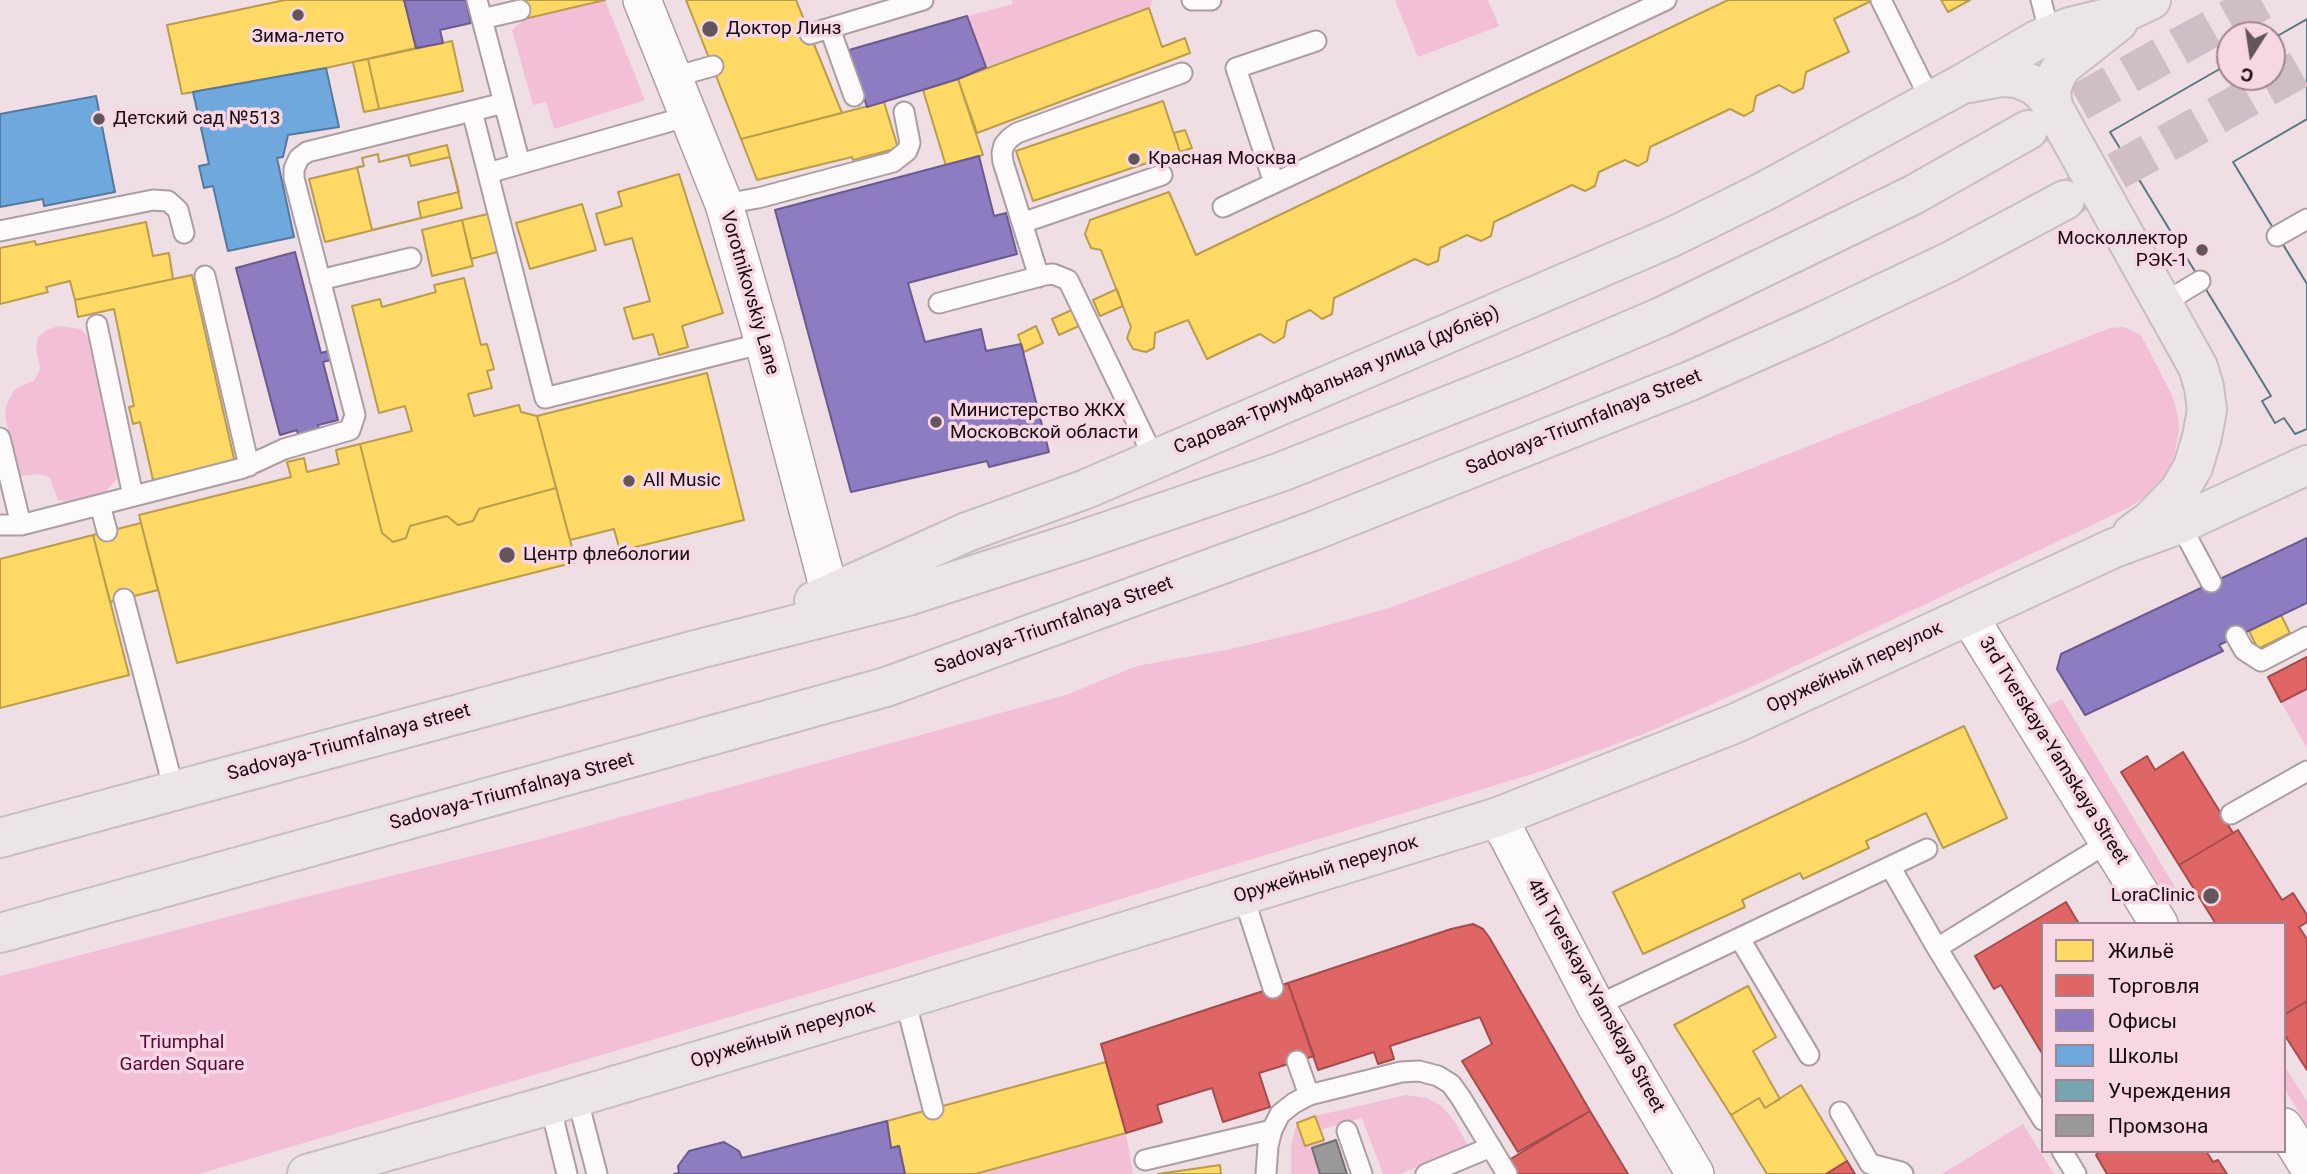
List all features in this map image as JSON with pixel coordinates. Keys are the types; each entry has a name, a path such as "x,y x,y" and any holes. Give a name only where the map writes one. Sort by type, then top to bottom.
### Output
{"main road":[{"name":"Садовая-Триумфальная улица (дублёр)","path":"699,649 967,532 1086,489 1155,460 1672,237 1765,191 1947,93 2037,40 2045,17 2070,27 2119,15 2145,3"},
{"path":"699,649 908,596 1281,472 1525,375 1661,317 1913,195 2041,119 2062,66 2145,3"},
{"path":"1947,93 2001,77 2017,78 2034,85 2041,119 2162,304 2198,367 2207,410 2193,467 2179,491 2151,520 2114,548"},
{"name":"Sadovaya-Triumfalnaya Street","path":"0,933 886,687 1313,531 1689,381 1949,262 2065,200"},
{"name":"Оружейный переулок","path":"307,1174 905,999 1499,817 1736,723 2114,548 2180,524 2307,465"},
{"name":"Sadovaya-Triumfalnaya street","path":"0,838 699,649"}],"street":[{"name":"Vorotnikovskiy Lane","path":"642,0 724,204 764,343 830,594"},
{"name":"3rd Tverskaya-Yamskaya Street","path":"1969,615 2158,922"},
{"name":"4th Tverskaya-Yamskaya Street","path":"1499,817 1596,1006 1695,1174"},
{"path":"2286,1130 2307,1164"}],"lane":[{"path":"810,34 923,0"},
{"path":"1192,0 1211,0"},
{"path":"1223,207 1666,0"},
{"path":"1881,0 1947,93"},
{"path":"520,10 480,9 520,164"},
{"path":"831,29 854,96"},
{"path":"1274,183 1236,68 1316,41"},
{"path":"674,77 713,66"},
{"path":"1039,277 1003,162 1004,145 1010,138 1182,74"},
{"path":"0,525 21,525 249,466 284,449 351,430 355,415 294,178 294,169 299,158 307,152 504,103"},
{"path":"472,111 545,398 764,343"},
{"path":"724,204 758,198 893,162 907,151 910,143 904,112"},
{"path":"488,173 689,116"},
{"path":"1022,223 1162,175"},
{"path":"0,231 153,200 168,201 178,210 184,233"},
{"path":"2277,236 2307,219"},
{"path":"320,280 411,258"},
{"path":"939,303 1053,274 1068,280 1155,460"},
{"path":"205,276 249,466"},
{"path":"2162,304 2200,281"},
{"path":"97,325 133,496"},
{"path":"0,438 21,525"},
{"path":"100,505 107,531"},
{"path":"2180,524 2211,582"},
{"path":"124,599 174,790"},
{"path":"2236,636 2244,650 2261,661 2307,637"},
{"path":"2231,814 2307,771"},
{"path":"1937,948 2109,842"},
{"path":"1596,1006 1927,849"},
{"path":"1891,868 2041,1117"},
{"path":"1243,895 1273,988"},
{"path":"1740,939 1809,1055"},
{"path":"905,999 933,1109"},
{"path":"1297,1061 1309,1096"},
{"path":"1266,1174 1272,1130 1280,1114 1294,1103 1309,1096 1401,1072 1419,1071 1438,1076 1451,1084 1507,1174"},
{"path":"563,1101 567,1174"},
{"path":"563,1101 597,1174"},
{"path":"1840,1112 1870,1164 1903,1174"},
{"path":"1145,1160 1272,1130"},
{"path":"1347,1131 1362,1174"},
{"path":"1426,1174 1491,1147"},
{"path":"2063,1153 2076,1174"}],"green space":[{"path":"605,0 645,100 554,129 546,102 533,105 512,30 524,19"},
{"path":"1012,0 1153,0 1149,8 986,67 967,16 1013,4"},
{"path":"1395,0 1488,0 1499,26 1418,57"},
{"path":"58,326 81,329 88,337 118,478 105,492 68,501 58,500 50,478 40,474 19,476 5,416 6,406 15,389 35,380 40,368 36,348 38,337"},
{"name":"Triumphal Garden Square","path":"2124,327 2141,335 2173,397 2178,417 2179,431 2174,458 2168,471 2151,493 2128,508 1755,685 1646,733 1539,772 821,990 199,1174 0,1174 0,976 537,840 1066,695 1137,666 1231,649 1389,608 2110,328"},
{"path":"2307,689 2307,748 2281,702"},
{"path":"2062,699 2181,897 2171,903 2044,708"},
{"path":"2286,1068 2307,1102 2307,1125 2286,1091"},
{"path":"1406,1095 1427,1098 1443,1107 1468,1146 1400,1174 1383,1174 1362,1118 1320,1130 1315,1116"},
{"path":"1297,1123 1305,1146 1324,1140 1325,1144 1312,1148 1320,1174 1291,1174 1291,1145"},
{"path":"2023,1124 2054,1174 1942,1174"},
{"path":"1126,1133 1133,1174 975,1174"}],"building: Жильё":[{"path":"285,0 404,0 416,48 326,68 182,94 167,25"},
{"path":"517,0 605,0 524,19"},
{"path":"686,0 796,0 842,113 741,139"},
{"path":"1728,0 1873,0 1834,19 1849,52 1806,72 1803,88 1793,93 1779,85 1756,96 1753,111 1744,116 1730,109 1650,147 1647,161 1638,166 1625,160 1599,172 1595,186 1585,191 1572,185 1494,222 1491,236 1481,241 1467,235 1440,248 1438,261 1428,265 1415,259 1334,298 1332,314 1322,319 1310,310 1287,321 1284,337 1274,343 1260,334 1207,359 1188,320 1155,333 1154,348 1146,352 1133,349 1127,338 1131,327 1101,250 1091,248 1085,234 1090,220 1169,192 1196,255"},
{"path":"1941,0 1970,0 1948,12"},
{"path":"1149,8 1162,47 1185,38 1190,53 977,133 958,79"},
{"path":"452,41 463,91 379,109 368,59"},
{"path":"368,59 379,109 364,112 353,62"},
{"path":"958,79 983,155 946,166 923,90"},
{"path":"1163,101 1180,152 1033,201 1016,151"},
{"path":"884,102 898,148 757,180 741,139"},
{"path":"1185,130 1192,148 1180,152 1174,133"},
{"path":"447,145 462,208 325,242 309,179 364,166 362,158 378,154 379,162"},
{"path":"378,154 379,162 408,155 411,166 450,157 459,192 418,202 421,218 372,230 357,167 364,166 362,158"},
{"path":"679,174 723,313 682,326 688,347 659,355 653,334 633,339 624,308 650,301 632,238 605,245 596,214 622,206 618,192"},
{"path":"582,204 596,250 530,269 516,223"},
{"path":"492,213 501,251 471,259 462,220"},
{"path":"462,220 473,266 432,276 422,230"},
{"path":"146,222 153,256 169,253 173,279 75,300 70,281 46,287 48,292 0,304 0,248 35,241 36,245"},
{"path":"192,275 235,463 153,480 140,422 133,424 129,407 134,406 114,309 78,317 75,300"},
{"path":"464,278 481,345 487,344 494,369 487,371 492,388 468,394 474,416 519,405 521,412 537,416 556,488 479,509 473,521 458,525 447,516 410,526 406,538 393,542 382,533 360,444 412,431 405,406 379,413 352,306 380,299 382,307 436,292 434,285"},
{"path":"1117,289 1123,306 1100,316 1093,300"},
{"path":"1074,309 1081,325 1059,335 1052,319"},
{"path":"1036,326 1043,343 1024,352 1018,335"},
{"path":"707,373 744,520 620,551 614,529 570,540 537,416"},
{"path":"360,444 382,533 393,542 406,538 410,526 447,516 458,525 473,521 479,509 556,488 576,562 177,663 139,515 291,477 287,462 304,458 307,472 339,464 336,450"},
{"path":"141,523 158,590 110,602 93,535"},
{"path":"93,535 129,675 0,708 0,559"},
{"path":"2281,615 2290,633 2258,649 2249,631"},
{"path":"1964,726 2007,818 1943,848 1926,813 1866,841 1869,848 1803,879 1800,873 1742,900 1745,907 1643,954 1613,892"},
{"path":"1748,986 1776,1037 1753,1051 1780,1099 1765,1108 1759,1098 1731,1115 1674,1025"},
{"path":"1106,1062 1126,1133 975,1174 905,1174 899,1146 891,1148 887,1121"},
{"path":"1801,1085 1847,1161 1826,1174 1767,1174 1731,1115 1759,1098 1765,1108"},
{"path":"1315,1116 1324,1140 1305,1146 1297,1123"},
{"path":"1220,1165 1221,1174 1158,1174"}],"building: Торговля":[{"path":"2307,657 2307,689 2281,702 2268,677"},
{"path":"2183,752 2233,833 2179,865 2121,772 2147,756 2155,770"},
{"path":"2238,830 2282,900 2293,893 2307,915 2307,922 2299,927 2307,939 2307,1001 2286,1014 2286,922 2215,922 2179,865"},
{"path":"2066,902 2078,922 2041,922 2041,1052 2001,985 1994,989 1975,956"},
{"path":"1473,924 1483,929 1489,937 1590,1111 1518,1152 1462,1061 1492,1044 1480,1017 1390,1046 1394,1059 1378,1064 1374,1052 1318,1070 1288,983"},
{"path":"1288,983 1314,1056 1259,1073 1270,1107 1223,1122 1212,1088 1157,1105 1162,1122 1126,1133 1101,1044"},
{"path":"2307,1001 2307,1070 2286,1037 2286,1014"},
{"path":"1590,1111 1628,1174 1518,1174 1509,1160"},
{"path":"2207,1153 2213,1162 2218,1160 2227,1174 2107,1174 2096,1155"},
{"path":"1847,1161 1855,1174 1826,1174"}],"building: Офисы":[{"path":"404,0 466,0 471,23 440,30 443,43 416,48"},
{"path":"967,16 986,67 958,79 867,107 849,50"},
{"path":"979,156 994,216 1006,213 1017,254 908,283 925,342 981,329 986,351 1021,344 1049,452 989,467 987,461 851,492 775,210"},
{"path":"295,252 321,353 332,350 334,359 323,362 338,420 318,425 320,434 299,439 297,430 280,435 236,268"},
{"path":"2307,538 2307,603 2219,645 2223,651 2085,715 2057,669 2061,654"},
{"path":"887,1121 891,1148 899,1146 905,1174 674,1174 679,1173 678,1166 689,1151 724,1142 739,1151 742,1158"}],"building: Школы":[{"path":"326,68 339,127 288,135 283,157 277,158 294,237 228,251 213,186 204,188 199,166 209,164 193,92"},
{"path":"96,96 115,192 44,206 43,199 0,207 0,114"}],"building: Учреждения":[{"path":"2307,19 2307,119 2233,162 2307,284 2307,429 2295,434 2284,418 2275,423 2262,401 2271,396 2110,132 2216,71 2216,91 2286,91 2286,31"},
{"path":"2307,19 2307,119 2233,162 2307,284 2307,429 2295,434 2284,418 2275,423 2262,401 2271,396 2110,132 2216,71 2216,91 2286,91 2286,31"}],"building: Промзона":[{"path":"1336,1140 1347,1174 1320,1174 1312,1148"}],"tunnel":[{"path":"2029,130 2263,0"},
{"path":"2067,199 2307,65"}],"place":[{"name":"Зима-лето","path":"298,15"},
{"name":"Доктор Линз","path":"710,29"},
{"name":"Детский сад №513","path":"99,119"},
{"name":"Красная Москва","path":"1134,159"},
{"name":"Москоллектор РЭК-1","path":"2202,250"},
{"name":"Министерство ЖКХ Московской области","path":"936,422"},
{"name":"All Music","path":"629,481"},
{"name":"Центр флебологии","path":"507,555"},
{"name":"LoraClinic","path":"2211,896"}]}
